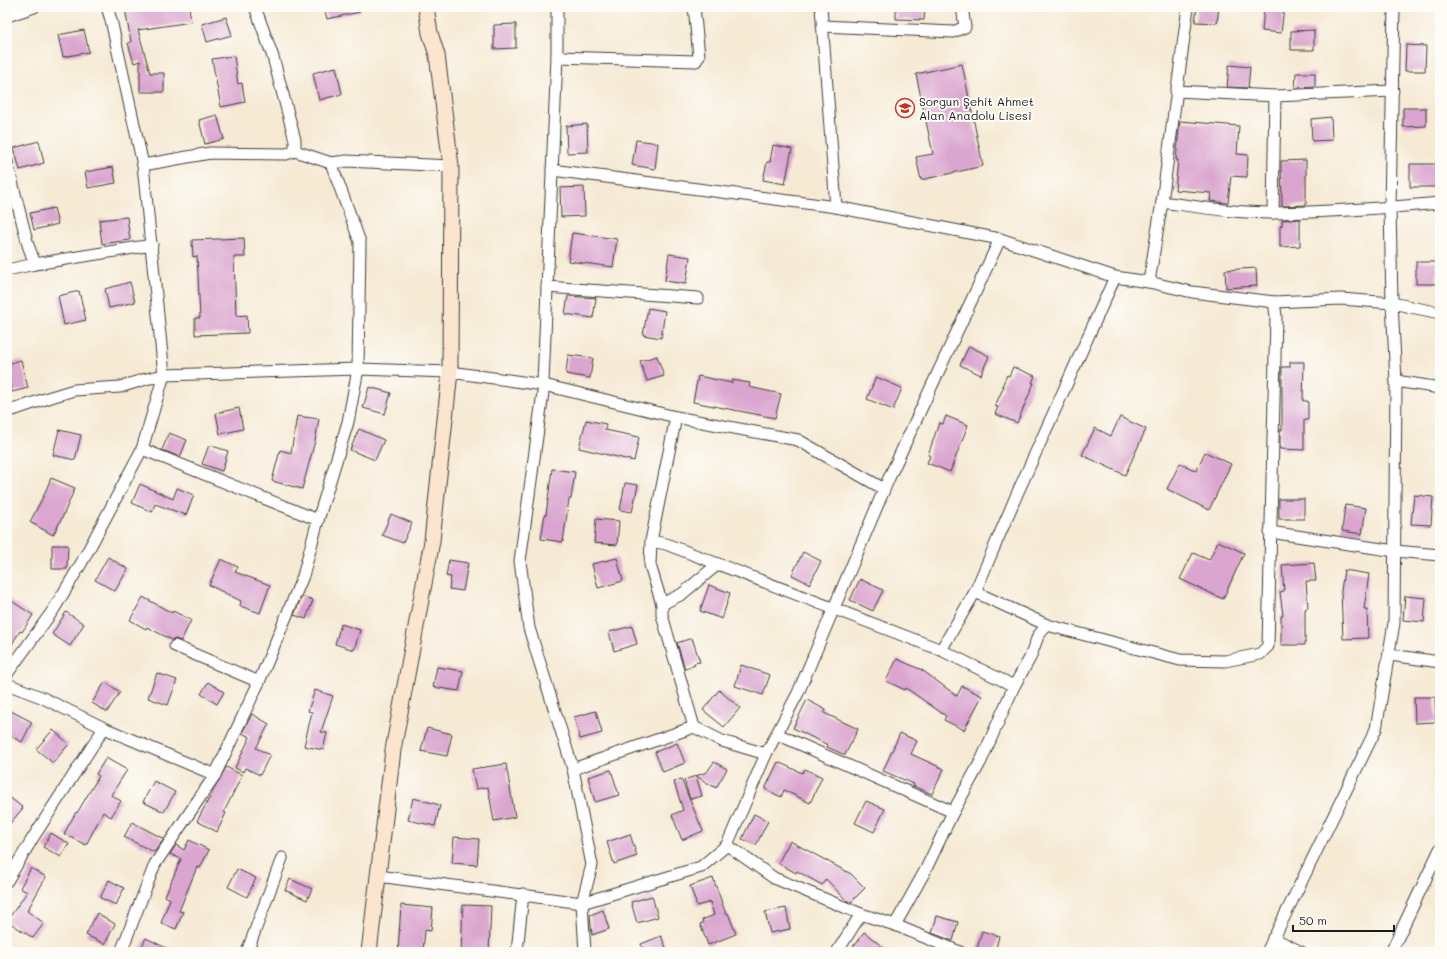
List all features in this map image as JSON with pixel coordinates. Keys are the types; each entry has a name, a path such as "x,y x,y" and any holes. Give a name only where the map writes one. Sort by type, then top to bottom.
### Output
{"street":[{"path":"7,16 34,7"},
{"path":"7,674 58,602 82,562 142,450 164,376 143,165 112,20 107,7"},
{"path":"255,7 273,57 295,140 295,152"},
{"path":"369,952 393,750 432,541 450,372 451,166 437,55 430,33 426,7"},
{"path":"557,7 557,57 544,386 520,561 529,628 573,770 592,865 582,903 585,952"},
{"path":"557,57 696,61 699,56 694,7"},
{"path":"821,7 836,207"},
{"path":"822,26 953,32 965,27 962,7"},
{"path":"1149,282 1162,202 1188,7"},
{"path":"1266,952 1376,730 1390,655 1394,623 1395,551 1396,381 1392,303 1390,207 1394,7"},
{"path":"1176,91 1275,96 1393,91"},
{"path":"1273,213 1275,96"},
{"path":"143,165 210,153 286,154 295,152 332,163 346,161 451,166"},
{"path":"7,162 28,245 35,264"},
{"path":"121,952 155,864 215,775 259,682 303,576 318,520 348,422 358,369 360,242 332,163"},
{"path":"552,170 836,207 1000,239 1115,277 1149,282 1192,292 1274,302 1341,299 1392,303 1440,313"},
{"path":"1162,202 1222,210 1273,213 1440,203"},
{"path":"378,876 582,903 701,867 727,845 766,754 798,693 884,489 1000,239"},
{"path":"7,270 152,245"},
{"path":"941,650 975,592 1016,494 1115,277"},
{"path":"547,287 698,298"},
{"path":"975,592 1047,625 1180,660 1225,661 1260,654 1268,646 1276,316 1274,302"},
{"path":"7,412 74,390 120,387 146,379 164,376 358,369 450,372 544,386 676,417 798,440 884,489"},
{"path":"1396,381 1440,388"},
{"path":"676,417 651,541 650,565 662,604 662,615 694,727"},
{"path":"142,450 318,520"},
{"path":"1270,532 1395,551 1440,555"},
{"path":"651,541 666,544 941,650 1014,686"},
{"path":"662,604 682,594 718,564"},
{"path":"895,925 925,871 981,761 1014,686 1030,658 1038,636 1047,625"},
{"path":"175,646 259,682"},
{"path":"1390,655 1440,662"},
{"path":"7,684 41,697 104,728 215,775"},
{"path":"573,770 694,727 722,741 766,754"},
{"path":"7,881 34,836 104,728"},
{"path":"777,734 954,812"},
{"path":"727,845 774,878 861,914 895,925 960,952"},
{"path":"1391,952 1440,850"},
{"path":"247,952 282,858"},
{"path":"517,952 523,894"},
{"path":"837,952 861,914"},
{"path":"1273,938 1301,952"}],"building":[{"path":"132,7 133,11 155,7 189,7 191,22 138,30 150,73 164,73 164,92 140,92 140,61 134,63 128,43 131,42 125,9"},
{"path":"324,7 360,7 360,12 327,19"},
{"path":"896,7 925,7 924,20 896,19"},
{"path":"1197,7 1219,7 1217,23 1195,22"},
{"path":"1264,7 1284,8 1281,33 1262,31"},
{"path":"226,17 232,35 207,42 202,24"},
{"path":"516,24 516,48 494,49 494,25"},
{"path":"84,30 89,52 63,57 58,35"},
{"path":"1314,30 1314,50 1291,50 1291,31"},
{"path":"1406,45 1426,46 1425,71 1405,71"},
{"path":"234,56 238,84 242,83 245,102 221,107 212,59"},
{"path":"962,64 983,166 921,180 916,157 933,154 916,74"},
{"path":"1229,65 1250,67 1248,88 1227,87"},
{"path":"336,67 342,94 319,100 313,73"},
{"path":"1296,73 1315,73 1315,87 1295,88"},
{"path":"1403,108 1426,108 1426,126 1403,127"},
{"path":"217,115 224,139 205,144 199,120"},
{"path":"1331,117 1332,140 1312,141 1311,119"},
{"path":"1180,121 1239,126 1237,154 1248,155 1247,177 1231,176 1228,203 1210,201 1211,193 1175,190"},
{"path":"587,124 588,152 567,153 566,126"},
{"path":"636,140 658,143 655,169 632,165"},
{"path":"39,141 44,163 20,170 14,148"},
{"path":"773,145 792,149 785,184 763,180 767,162 770,162"},
{"path":"1306,160 1306,205 1282,206 1281,161"},
{"path":"1410,164 1436,164 1437,187 1410,187"},
{"path":"113,167 116,183 88,188 85,172"},
{"path":"584,187 585,216 561,217 560,188"},
{"path":"54,208 58,224 34,230 30,213"},
{"path":"127,217 130,240 102,244 99,220"},
{"path":"1300,219 1300,246 1280,247 1280,226 1282,226 1282,220"},
{"path":"572,233 617,239 613,267 568,261"},
{"path":"244,238 245,257 234,257 236,316 247,315 248,333 195,335 195,318 200,318 197,256 193,257 192,240"},
{"path":"669,254 690,257 686,284 665,281"},
{"path":"1416,262 1437,262 1437,284 1416,284"},
{"path":"1256,268 1257,286 1226,288 1225,270"},
{"path":"130,282 135,302 109,308 105,289"},
{"path":"79,291 86,320 64,325 58,296"},
{"path":"568,296 596,298 593,318 565,314"},
{"path":"648,308 665,311 661,338 643,335"},
{"path":"969,346 989,356 981,375 960,365"},
{"path":"568,355 593,358 590,378 566,374"},
{"path":"657,356 664,376 647,381 640,361"},
{"path":"21,360 28,388 12,392 7,372 7,364"},
{"path":"1290,362 1304,362 1303,401 1308,401 1308,420 1304,420 1304,450 1280,449 1280,430 1282,430 1282,367 1290,367"},
{"path":"1013,367 1035,376 1032,383 1034,383 1017,423 995,414 998,407 995,406 1004,386 1002,386"},
{"path":"698,376 732,383 732,380 750,383 749,387 781,394 775,418 693,402"},
{"path":"876,377 902,388 893,410 867,399"},
{"path":"369,387 391,393 385,414 363,408"},
{"path":"239,408 243,429 220,434 216,413"},
{"path":"297,416 319,419 315,441 302,489 272,481 280,450 291,453"},
{"path":"946,416 968,425 950,472 927,463 930,456 928,455 939,423 943,424"},
{"path":"1120,417 1146,429 1125,475 1082,455 1095,428 1111,436"},
{"path":"586,420 606,424 605,430 639,437 634,461 579,448"},
{"path":"359,429 384,440 375,460 350,450"},
{"path":"59,430 81,435 75,460 53,455"},
{"path":"169,433 187,440 180,457 162,450"},
{"path":"209,445 228,451 222,471 202,464"},
{"path":"1205,452 1231,464 1209,510 1167,489 1180,463 1196,471"},
{"path":"552,469 575,472 571,499 569,499 563,542 541,539 545,514 546,515"},
{"path":"51,478 75,488 53,535 30,522"},
{"path":"625,483 638,485 632,512 620,510"},
{"path":"140,484 173,499 177,488 194,495 186,515 155,504 152,512 132,503"},
{"path":"1414,495 1433,497 1431,525 1411,524"},
{"path":"1279,499 1304,499 1304,519 1279,519"},
{"path":"1345,505 1366,508 1362,534 1342,531"},
{"path":"391,514 412,523 403,543 382,535"},
{"path":"596,519 619,521 617,545 594,543"},
{"path":"1218,541 1244,553 1223,599 1180,579 1193,553 1209,560"},
{"path":"52,545 68,545 67,569 52,569"},
{"path":"803,552 821,561 810,584 792,575"},
{"path":"108,557 128,569 115,591 95,580"},
{"path":"617,558 623,581 598,588 592,564"},
{"path":"221,559 238,567 235,572 270,585 260,613 240,606 241,601 209,585"},
{"path":"449,560 468,563 463,591 449,589 451,577 446,576"},
{"path":"1314,563 1316,581 1306,581 1308,608 1305,609 1305,645 1281,645 1281,616 1283,616 1280,592 1284,591 1282,565"},
{"path":"1344,570 1369,574 1364,609 1367,609 1368,638 1343,639 1341,591"},
{"path":"860,579 883,590 873,611 850,600"},
{"path":"709,585 730,593 722,619 700,611"},
{"path":"302,596 313,600 306,619 294,615"},
{"path":"1405,596 1426,598 1424,622 1403,620"},
{"path":"143,597 172,613 173,611 191,620 181,641 175,639 172,640 147,627 146,629 130,620"},
{"path":"7,598 33,615 22,632 20,631 7,652"},
{"path":"66,612 84,624 70,646 52,634"},
{"path":"341,624 360,630 354,650 335,644"},
{"path":"632,626 637,644 614,651 609,632"},
{"path":"692,638 700,662 694,663 695,665 685,669 677,643"},
{"path":"897,659 922,670 957,696 962,686 982,696 964,730 944,720 946,716 906,688 905,690 886,681"},
{"path":"741,665 770,675 763,695 735,686"},
{"path":"437,667 463,671 459,691 433,687"},
{"path":"157,673 177,680 168,705 148,698"},
{"path":"105,682 120,692 107,712 92,703"},
{"path":"208,682 224,692 217,704 201,694"},
{"path":"315,690 333,696 321,732 327,733 323,750 304,746 312,712 308,711"},
{"path":"719,690 740,708 724,727 703,710"},
{"path":"1414,697 1435,697 1436,722 1415,723"},
{"path":"807,700 826,710 824,713 858,729 845,755 793,728"},
{"path":"11,711 32,722 22,742 7,734 7,719"},
{"path":"596,711 602,733 580,739 574,717"},
{"path":"252,714 269,724 256,748 270,755 260,775 245,768 243,772 235,768 250,737 242,733"},
{"path":"427,728 452,734 447,756 421,751"},
{"path":"53,730 69,744 53,763 36,749"},
{"path":"900,733 917,741 911,754 944,769 932,794 913,786 914,784 883,771"},
{"path":"677,743 685,763 663,772 655,752"},
{"path":"106,758 127,770 111,795 121,801 111,817 103,812 86,845 64,834 99,776 96,774"},
{"path":"714,762 727,769 716,788 696,776 707,772"},
{"path":"778,762 802,773 805,769 822,777 810,803 784,790 781,797 765,789"},
{"path":"506,764 515,817 494,821 488,787 476,789 472,769"},
{"path":"226,767 242,775 224,812 226,813 217,832 197,821"},
{"path":"611,770 619,795 595,802 588,777"},
{"path":"696,776 702,796 690,799 684,780"},
{"path":"681,779 703,831 682,840 672,815 683,810 674,782"},
{"path":"154,781 175,792 164,812 143,802"},
{"path":"7,795 23,808 7,827"},
{"path":"413,798 440,805 435,826 408,820"},
{"path":"866,801 885,809 874,832 855,823"},
{"path":"754,814 768,821 756,845 742,839"},
{"path":"132,822 164,839 154,852 124,837"},
{"path":"51,833 69,844 61,857 43,847"},
{"path":"630,834 637,856 614,864 607,842"},
{"path":"454,837 479,839 477,865 452,863"},
{"path":"189,840 209,850 200,868 197,867 179,911 183,912 176,929 161,923 170,899 165,896 181,859 170,854 176,845 184,850"},
{"path":"790,841 851,874 865,888 851,902 847,901 826,879 822,885 797,871 796,873 778,863"},
{"path":"31,868 46,877 27,911 44,923 33,938 7,921 27,892 20,888"},
{"path":"237,869 256,878 247,897 228,887"},
{"path":"713,878 726,914 728,913 736,934 708,945 700,924 703,923 702,920 714,915 710,902 697,906 690,886"},
{"path":"290,879 312,889 307,900 285,890"},
{"path":"109,880 124,888 116,905 100,898"},
{"path":"652,896 658,917 637,923 631,902"},
{"path":"401,905 433,908 431,931 425,930 423,952 398,952"},
{"path":"463,905 491,906 489,952 461,952"},
{"path":"786,908 790,929 770,933 765,912"},
{"path":"603,910 609,929 592,935 590,915"},
{"path":"97,913 115,924 105,944 86,935"},
{"path":"937,916 958,922 953,941 932,933"},
{"path":"982,931 999,936 995,952 976,952"},
{"path":"864,932 889,952 849,952"},
{"path":"661,936 668,952 644,952 641,944"},
{"path":"146,938 174,952 139,952"}],"place":[{"name":"Sorgun Şehit Ahmet Alan Anadolu Lisesi","path":"905,108"}]}
